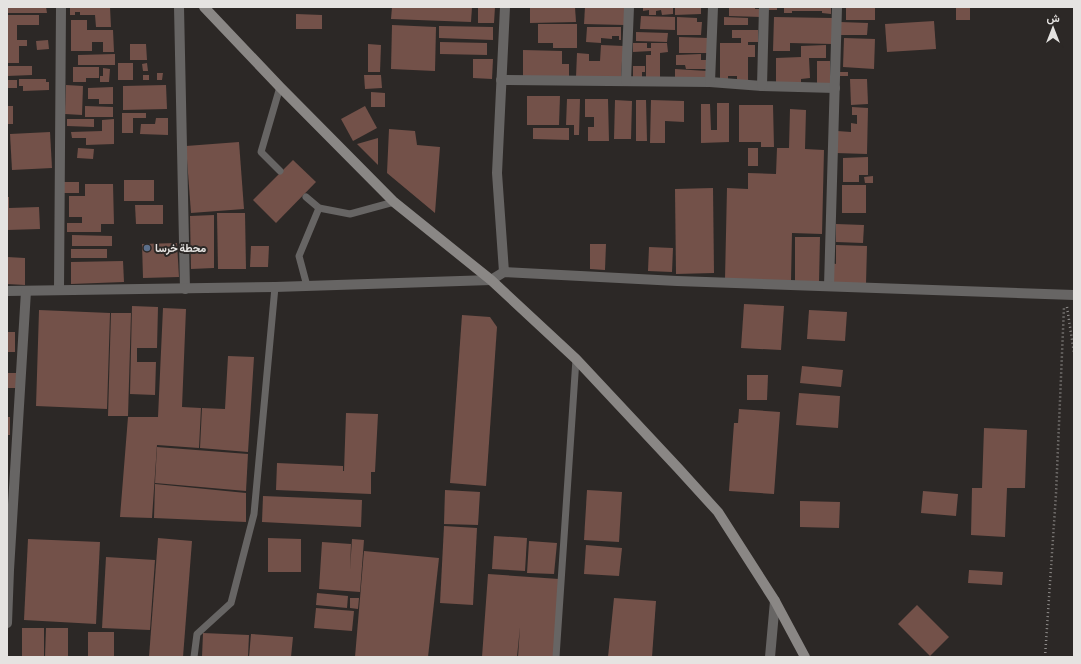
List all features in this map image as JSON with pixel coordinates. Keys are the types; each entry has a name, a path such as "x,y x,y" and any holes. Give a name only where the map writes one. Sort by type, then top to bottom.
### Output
{"main road":[{"path":"204,7 280,87 394,202 491,280 576,359 718,512 775,601 805,657"}],"street":[{"path":"59,290 61,7"},
{"path":"179,7 185,289"},
{"path":"504,272 497,173 505,7"},
{"path":"626,81 629,7"},
{"path":"710,82 713,7"},
{"path":"762,86 764,7"},
{"path":"829,286 837,7"},
{"path":"501,80 710,82 762,86 835,88"},
{"path":"7,291 275,287 491,280 504,272 678,281 1069,295"},
{"path":"7,623 8,570 26,291"},
{"path":"770,657 775,601"}],"lane":[{"path":"280,87 261,152 280,171"},
{"path":"306,197 319,208 350,214 394,202"},
{"path":"307,286 299,256 319,208"},
{"path":"194,657 197,634 231,603 254,514 275,287"},
{"path":"556,657 576,359"}],"path":[{"path":"1069,295 1074,353"},
{"path":"1045,657 1069,295"}],"building":[{"path":"8,7 46,7 47,13 8,13"},
{"path":"70,7 110,7 111,27 96,27 95,15 80,15 80,12 75,12 75,15 70,15"},
{"path":"392,7 472,7 471,22 391,19"},
{"path":"478,7 495,7 494,23 478,23"},
{"path":"530,7 575,7 576,22 530,23"},
{"path":"585,7 625,7 624,25 584,24"},
{"path":"643,7 673,7 673,14 662,15 661,10 656,11 656,15 649,15 649,10 643,11"},
{"path":"675,7 701,7 701,14 675,15"},
{"path":"729,7 755,7 755,9 761,9 761,17 729,16"},
{"path":"768,7 777,7 777,10 768,10"},
{"path":"784,7 831,7 831,14 822,13 822,11 792,11 792,13 784,13"},
{"path":"846,7 875,7 875,20 846,20"},
{"path":"956,7 970,7 970,20 956,20"},
{"path":"296,14 322,15 322,29 296,29"},
{"path":"7,15 39,15 39,25 17,25 17,40 27,40 27,46 19,46 19,63 7,63"},
{"path":"641,16 675,17 675,30 640,29"},
{"path":"677,17 697,18 697,22 702,22 701,35 677,35"},
{"path":"724,17 748,18 748,25 724,25"},
{"path":"774,17 832,18 832,44 790,43 790,51 773,51"},
{"path":"71,20 87,20 87,30 113,30 114,52 103,52 103,42 92,42 92,51 71,51"},
{"path":"934,21 936,49 887,52 885,24"},
{"path":"840,22 868,23 867,35 840,35"},
{"path":"538,24 577,24 577,48 553,48 553,43 538,43"},
{"path":"392,25 436,27 435,71 391,69"},
{"path":"439,26 493,27 493,40 439,38"},
{"path":"587,27 621,27 621,40 619,40 619,36 612,36 612,39 601,38 601,43 586,42"},
{"path":"732,30 758,30 758,42 748,42 748,45 755,45 755,57 748,57 748,83 737,83 737,76 728,76 728,79 720,79 720,43 741,43 741,38 732,38"},
{"path":"636,32 668,33 667,42 636,41"},
{"path":"679,37 708,38 708,53 679,53"},
{"path":"844,38 875,39 874,69 843,67"},
{"path":"48,40 49,49 37,50 36,41"},
{"path":"440,42 487,43 487,55 440,54"},
{"path":"633,43 647,43 647,48 651,48 651,43 667,43 668,52 660,53 660,79 646,79 646,55 651,55 651,51 633,52"},
{"path":"130,44 146,44 147,60 130,60"},
{"path":"368,44 381,45 380,72 368,72"},
{"path":"601,45 624,46 624,61 622,61 621,78 576,77 577,53 589,54 589,61 600,61"},
{"path":"826,45 826,58 809,58 810,78 801,79 801,84 776,85 776,58 801,57 801,46"},
{"path":"523,50 562,51 562,64 569,64 569,78 523,77"},
{"path":"115,54 115,65 78,65 78,55"},
{"path":"701,54 701,60 706,60 706,69 686,69 685,65 676,65 676,55"},
{"path":"473,59 493,59 492,79 473,78"},
{"path":"817,61 830,61 830,86 817,86"},
{"path":"118,63 133,63 133,80 118,80"},
{"path":"147,63 148,71 143,71 142,64"},
{"path":"7,66 32,66 32,75 7,76"},
{"path":"633,66 645,66 645,72 642,72 642,79 633,79"},
{"path":"73,67 99,67 99,78 86,78 86,82 73,82"},
{"path":"103,68 110,69 109,82 100,82 100,76 103,76"},
{"path":"675,69 707,71 707,80 675,79"},
{"path":"838,72 848,72 848,76 838,76"},
{"path":"157,73 163,73 162,80 157,80"},
{"path":"143,75 149,75 149,80 143,80"},
{"path":"364,75 381,75 382,88 365,89"},
{"path":"19,79 46,79 46,82 49,82 49,90 23,91 23,86 19,86"},
{"path":"850,79 867,79 868,104 851,105"},
{"path":"7,80 17,80 17,88 8,88"},
{"path":"66,85 83,86 82,115 65,114"},
{"path":"166,85 167,109 123,110 123,86"},
{"path":"113,87 113,104 99,104 99,99 88,99 88,88"},
{"path":"371,92 385,93 385,107 371,107"},
{"path":"527,96 560,96 559,125 527,125"},
{"path":"567,99 580,99 579,135 574,135 574,125 566,125"},
{"path":"585,99 608,99 609,141 588,141 588,127 594,127 594,117 585,117"},
{"path":"615,100 632,101 631,139 614,139"},
{"path":"636,100 646,100 647,141 636,141"},
{"path":"651,100 684,101 684,122 665,121 665,143 650,143"},
{"path":"717,103 729,103 729,142 701,143 701,104 710,104 711,130 717,130"},
{"path":"739,105 773,105 774,147 761,147 761,142 739,142"},
{"path":"7,106 13,106 13,124 7,124"},
{"path":"85,106 113,107 113,117 85,117"},
{"path":"365,106 377,128 353,141 341,119"},
{"path":"852,107 868,108 867,154 836,153 837,131 851,132 851,123 857,124 857,115 852,115"},
{"path":"790,109 806,110 805,149 824,150 822,234 792,233 791,281 725,279 727,188 748,189 748,173 776,174 777,148 789,148"},
{"path":"122,113 146,113 146,118 133,118 133,133 122,133"},
{"path":"156,118 168,118 168,135 140,134 141,124 155,124"},
{"path":"67,119 94,119 94,127 67,126"},
{"path":"114,119 114,144 86,145 86,138 72,138 71,132 102,131 102,120"},
{"path":"533,128 569,128 569,140 533,139"},
{"path":"389,129 415,131 417,145 440,147 435,213 387,173"},
{"path":"50,132 52,168 12,170 10,134"},
{"path":"378,138 378,165 357,144"},
{"path":"239,142 244,209 191,213 186,146"},
{"path":"78,148 94,149 93,159 77,158"},
{"path":"748,148 758,148 758,166 748,166"},
{"path":"868,157 868,175 859,175 859,182 843,182 843,158"},
{"path":"293,160 316,182 276,223 253,200"},
{"path":"873,176 873,183 865,183 864,177"},
{"path":"124,180 154,180 154,201 124,201"},
{"path":"64,182 79,182 79,193 64,193"},
{"path":"85,184 113,184 114,224 101,224 101,232 67,232 67,223 82,223 82,217 69,217 69,196 85,196"},
{"path":"842,185 866,185 866,213 842,213"},
{"path":"713,188 714,273 676,274 675,189"},
{"path":"7,197 9,197 9,208 39,207 40,229 7,230"},
{"path":"135,205 163,205 163,224 136,224"},
{"path":"217,213 245,213 246,269 218,269"},
{"path":"214,215 214,268 191,269 190,216"},
{"path":"836,224 864,225 863,243 836,242"},
{"path":"72,235 112,236 112,246 72,246"},
{"path":"795,237 820,237 819,283 795,283"},
{"path":"177,243 179,277 143,278 142,244"},
{"path":"590,244 606,244 605,270 590,269"},
{"path":"836,245 867,246 866,284 832,283 832,263 836,264"},
{"path":"251,246 269,246 268,267 250,267"},
{"path":"649,247 673,248 672,272 648,271"},
{"path":"71,249 107,249 107,258 71,258"},
{"path":"7,257 25,258 25,285 7,284"},
{"path":"123,261 124,282 71,284 71,262"},
{"path":"744,304 784,306 781,350 741,348"},
{"path":"132,306 158,307 157,348 137,348 137,362 156,362 155,395 130,394"},
{"path":"163,308 186,309 182,407 201,408 199,448 157,445 152,518 120,517 128,417 158,417"},
{"path":"39,310 110,313 107,409 36,406"},
{"path":"809,310 847,312 845,341 807,339"},
{"path":"111,313 131,313 128,416 108,416"},
{"path":"462,315 490,317 497,327 486,486 450,483"},
{"path":"7,332 15,332 15,352 7,352"},
{"path":"228,356 254,357 248,452 200,448 202,408 225,409"},
{"path":"802,366 843,370 841,387 800,383"},
{"path":"7,373 16,373 16,388 7,388"},
{"path":"747,375 768,375 767,400 747,400"},
{"path":"799,393 840,396 838,428 796,425"},
{"path":"739,409 780,412 774,494 729,491 734,423 738,423"},
{"path":"346,413 378,414 375,472 371,472 371,494 276,490 277,463 343,466 344,471"},
{"path":"7,417 10,417 10,435 7,435"},
{"path":"984,428 1027,430 1025,488 1007,488 1005,537 971,535 972,488 982,488"},
{"path":"157,447 248,454 246,491 155,483"},
{"path":"155,484 246,493 246,522 154,518"},
{"path":"445,490 480,492 478,525 444,524"},
{"path":"587,490 622,492 619,542 584,540"},
{"path":"923,491 958,494 956,516 921,513"},
{"path":"263,496 362,500 361,527 262,522"},
{"path":"800,501 840,502 839,528 800,527"},
{"path":"444,526 477,528 473,605 440,603"},
{"path":"494,536 527,538 525,571 492,569"},
{"path":"158,538 192,541 183,657 149,657"},
{"path":"268,538 301,539 301,572 268,572"},
{"path":"28,539 100,542 96,624 24,620"},
{"path":"352,539 364,540 360,592 319,589 322,542 351,544 350,570"},
{"path":"529,541 557,543 554,574 527,573"},
{"path":"586,545 622,548 619,576 584,574"},
{"path":"364,551 439,558 428,657 355,657"},
{"path":"106,557 155,560 150,630 102,628"},
{"path":"969,570 1003,572 1002,585 968,583"},
{"path":"488,574 559,579 554,657 518,657 520,627 517,657 482,657"},
{"path":"317,593 348,596 347,608 316,605"},
{"path":"350,598 359,598 358,609 350,608"},
{"path":"614,598 656,601 652,657 608,657"},
{"path":"917,605 949,637 930,656 898,624"},
{"path":"316,608 354,611 352,631 314,628"},
{"path":"22,628 44,628 44,657 22,657"},
{"path":"46,628 68,628 68,657 45,657"},
{"path":"88,632 114,632 114,657 88,657"},
{"path":"203,633 249,635 248,657 202,657"},
{"path":"251,634 293,637 291,657 249,657"}],"place":[{"name":"محطة خرسا","path":"147,248"}]}
